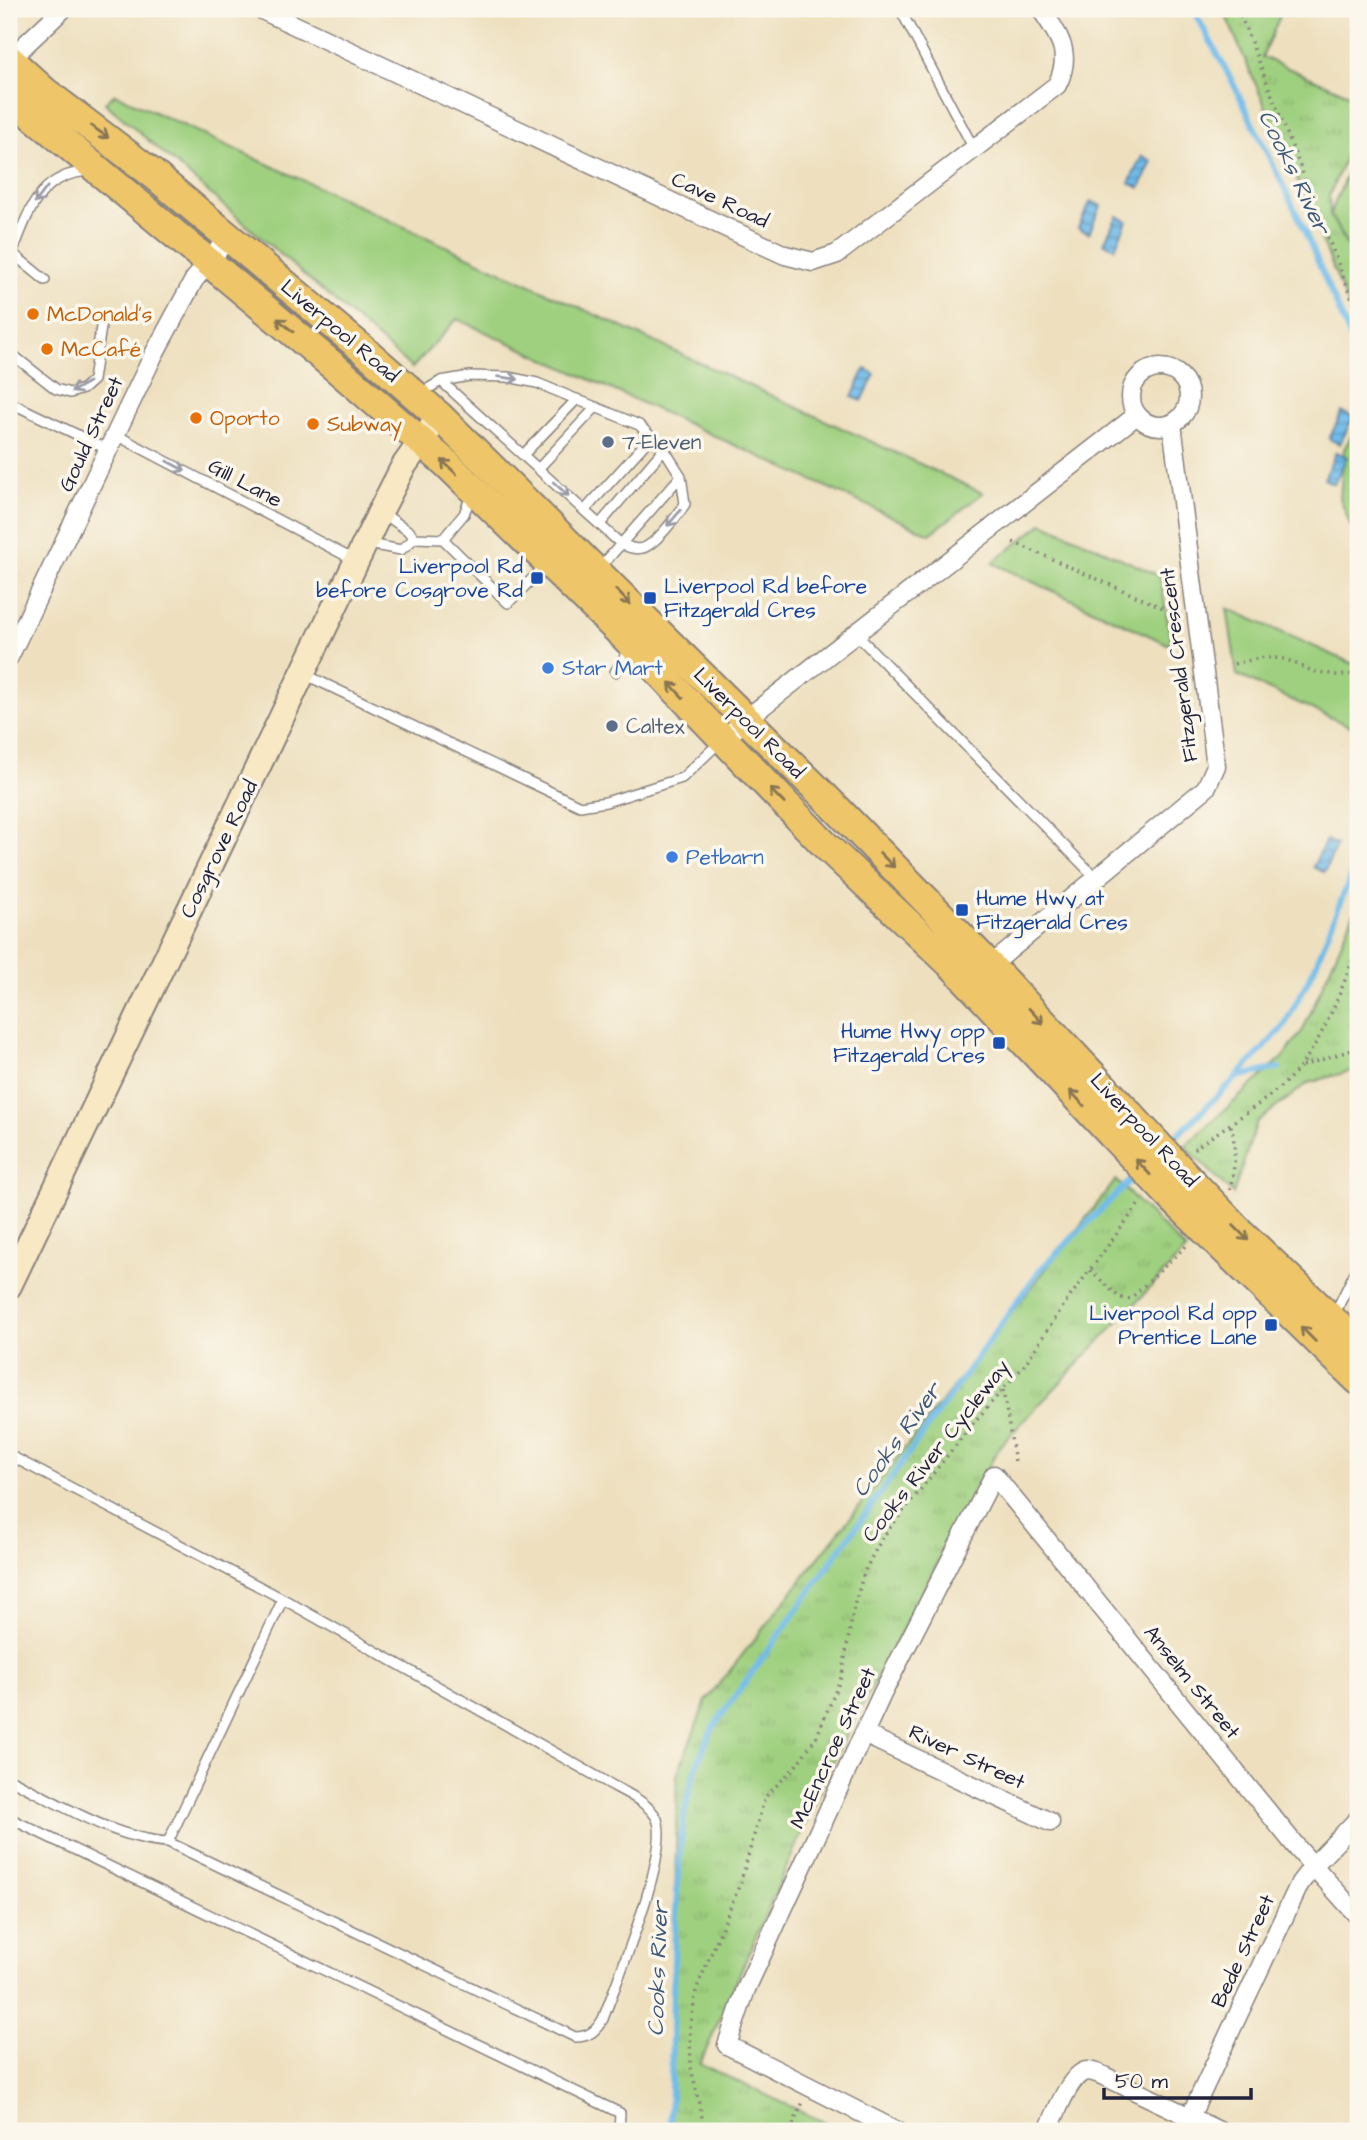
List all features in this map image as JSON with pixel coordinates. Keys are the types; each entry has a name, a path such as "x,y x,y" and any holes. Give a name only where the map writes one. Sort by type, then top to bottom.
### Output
{"highway":[{"name":"Liverpool Road","path":"9,59 45,92 143,166 439,416 746,719 989,965 1121,1126"},
{"name":"Liverpool Road","path":"9,96 421,441 633,645 825,845 1121,1126 1358,1380"},
{"name":"Liverpool Road","path":"1184,1192 1239,1231 1358,1344"}],"main road":[{"name":"Cosgrove Road","path":"9,1286 380,512 403,467 439,416"}],"street":[{"path":"9,59 63,9"},
{"name":"Cave Road","path":"260,9 785,255 813,262 837,254 1057,85 1065,61 1063,44 1041,9"},
{"name":"Gould Street","path":"9,657 153,356 186,293 228,238"},
{"path":"1163,368 1182,378 1188,387 1190,398 1181,418 1172,424 1153,426 1137,415 1131,394 1142,374 1163,368"},
{"path":"723,740 746,719 1137,415"},
{"name":"Fitzgerald Crescent","path":"989,965 1206,788 1216,766 1172,424"},
{"name":"McEncroe Street","path":"809,2087 727,2045 746,1989 864,1734 994,1475"},
{"name":"Anselm Street","path":"994,1475 1313,1866 1358,1916"},
{"name":"River Street","path":"864,1734 1050,1822"},
{"name":"Bede Street","path":"1189,2117 1300,1883 1358,1819"},
{"path":"1048,2131 1070,2084 1077,2075 1086,2071 1104,2076 1219,2131"},
{"path":"809,2087 897,2131"}],"lane":[{"path":"900,9 974,149"},
{"path":"45,280 10,253 31,208 51,182 70,174 98,170"},
{"path":"9,352 55,389 70,393 83,389 93,380 101,327"},
{"path":"416,396 441,381 470,376 508,377 537,383 577,399 639,425 652,437 664,449 681,477 685,504 679,514 645,548 630,548 621,544 441,381"},
{"path":"523,455 577,399"},
{"name":"Gill Lane","path":"9,402 113,442 361,553 401,550 415,538"},
{"path":"538,469 596,407"},
{"path":"584,510 652,437"},
{"path":"600,524 664,449"},
{"path":"597,571 681,477"},
{"path":"443,539 464,514 472,490"},
{"path":"380,512 415,538 443,539 508,603 548,562"},
{"path":"856,634 1096,878"},
{"path":"615,672 633,645"},
{"path":"304,673 580,806 606,802 682,778 723,740"},
{"path":"1332,1319 1358,1266"},
{"path":"9,1455 283,1600 603,1780 643,1805 657,1819 660,1839 652,1879 603,2019 592,2033 583,2037 567,2034 168,1842 149,1841 116,1830 9,1779"},
{"path":"168,1842 283,1600"},
{"path":"9,1818 620,2113 619,2131"}],"path":[{"path":"1238,9 1358,314"},
{"path":"1013,542 1170,611"},
{"path":"1234,664 1264,657 1284,659 1312,671 1337,675 1358,674"},
{"path":"1192,1150 1275,1091 1300,1066 1329,1020 1358,951"},
{"path":"1300,1066 1358,1048"},
{"path":"1228,1197 1234,1155 1234,1137 1230,1123"},
{"name":"Cooks River Cycleway","path":"705,2131 691,2067 690,2028 696,1990 740,1884 765,1797 795,1766 817,1736 842,1675 854,1606 865,1570 882,1538 975,1421 1023,1367 1066,1301 1139,1204"},
{"path":"1090,1270 1120,1298 1130,1299 1186,1245"},
{"path":"1003,1390 1015,1462"},
{"path":"790,2131 809,2087"}],"green space":[{"path":"1223,9 1283,9 1262,57 1358,98 1358,126 1329,196 1330,215 1358,266 1358,330 1303,193"},
{"path":"115,94 983,493 930,534 457,319 412,368 105,103"},
{"path":"1358,148 1358,266 1330,214"},
{"path":"1358,424 1358,545 1340,498 1344,449"},
{"path":"1043,523 1160,576 1172,646 992,563"},
{"path":"1227,608 1358,666 1358,730 1237,675"},
{"path":"1358,904 1358,1069 1308,1083 1257,1122 1233,1194 1185,1146 1282,1058 1303,1030"},
{"path":"1116,1180 1186,1250 999,1447 835,1757 700,2064 843,2131 672,2131 677,1775 706,1701"}],"water":[{"path":"1142,156 1152,161 1140,188 1129,183"},
{"path":"1091,201 1101,206 1089,233 1078,228"},
{"path":"1117,216 1127,221 1115,248 1104,243"},
{"path":"865,369 875,374 862,401 852,397"},
{"path":"1342,412 1353,417 1340,444 1329,439"},
{"path":"1336,452 1347,457 1334,484 1324,479"},
{"path":"1326,840 1337,845 1324,872 1313,867"}],"waterway":[{"name":"Cooks River","path":"1193,9 1233,83 1299,218 1358,355"},
{"name":"Cooks River","path":"1166,1146 1237,1077 1284,1026 1314,969 1358,858"},
{"path":"1237,1077 1279,1068"},
{"name":"Cooks River","path":"670,2131 675,1939 681,1839 695,1771 714,1726 1039,1271 1138,1173"}],"place":[{"name":"McDonald's","path":"33,314"},
{"name":"McCafé","path":"47,349"},
{"name":"Oporto","path":"196,418"},
{"name":"Subway","path":"313,424"},
{"name":"7-Eleven","path":"608,442"},
{"name":"Liverpool Rd before Cosgrove Rd","path":"537,578"},
{"name":"Liverpool Rd before Fitzgerald Cres","path":"650,598"},
{"name":"Star Mart","path":"548,668"},
{"name":"Caltex","path":"612,726"},
{"name":"Petbarn","path":"672,857"},
{"name":"Hume Hwy at Fitzgerald Cres","path":"962,910"},
{"name":"Hume Hwy opp Fitzgerald Cres","path":"999,1043"},
{"name":"Liverpool Rd opp Prentice Lane","path":"1271,1325"}]}
